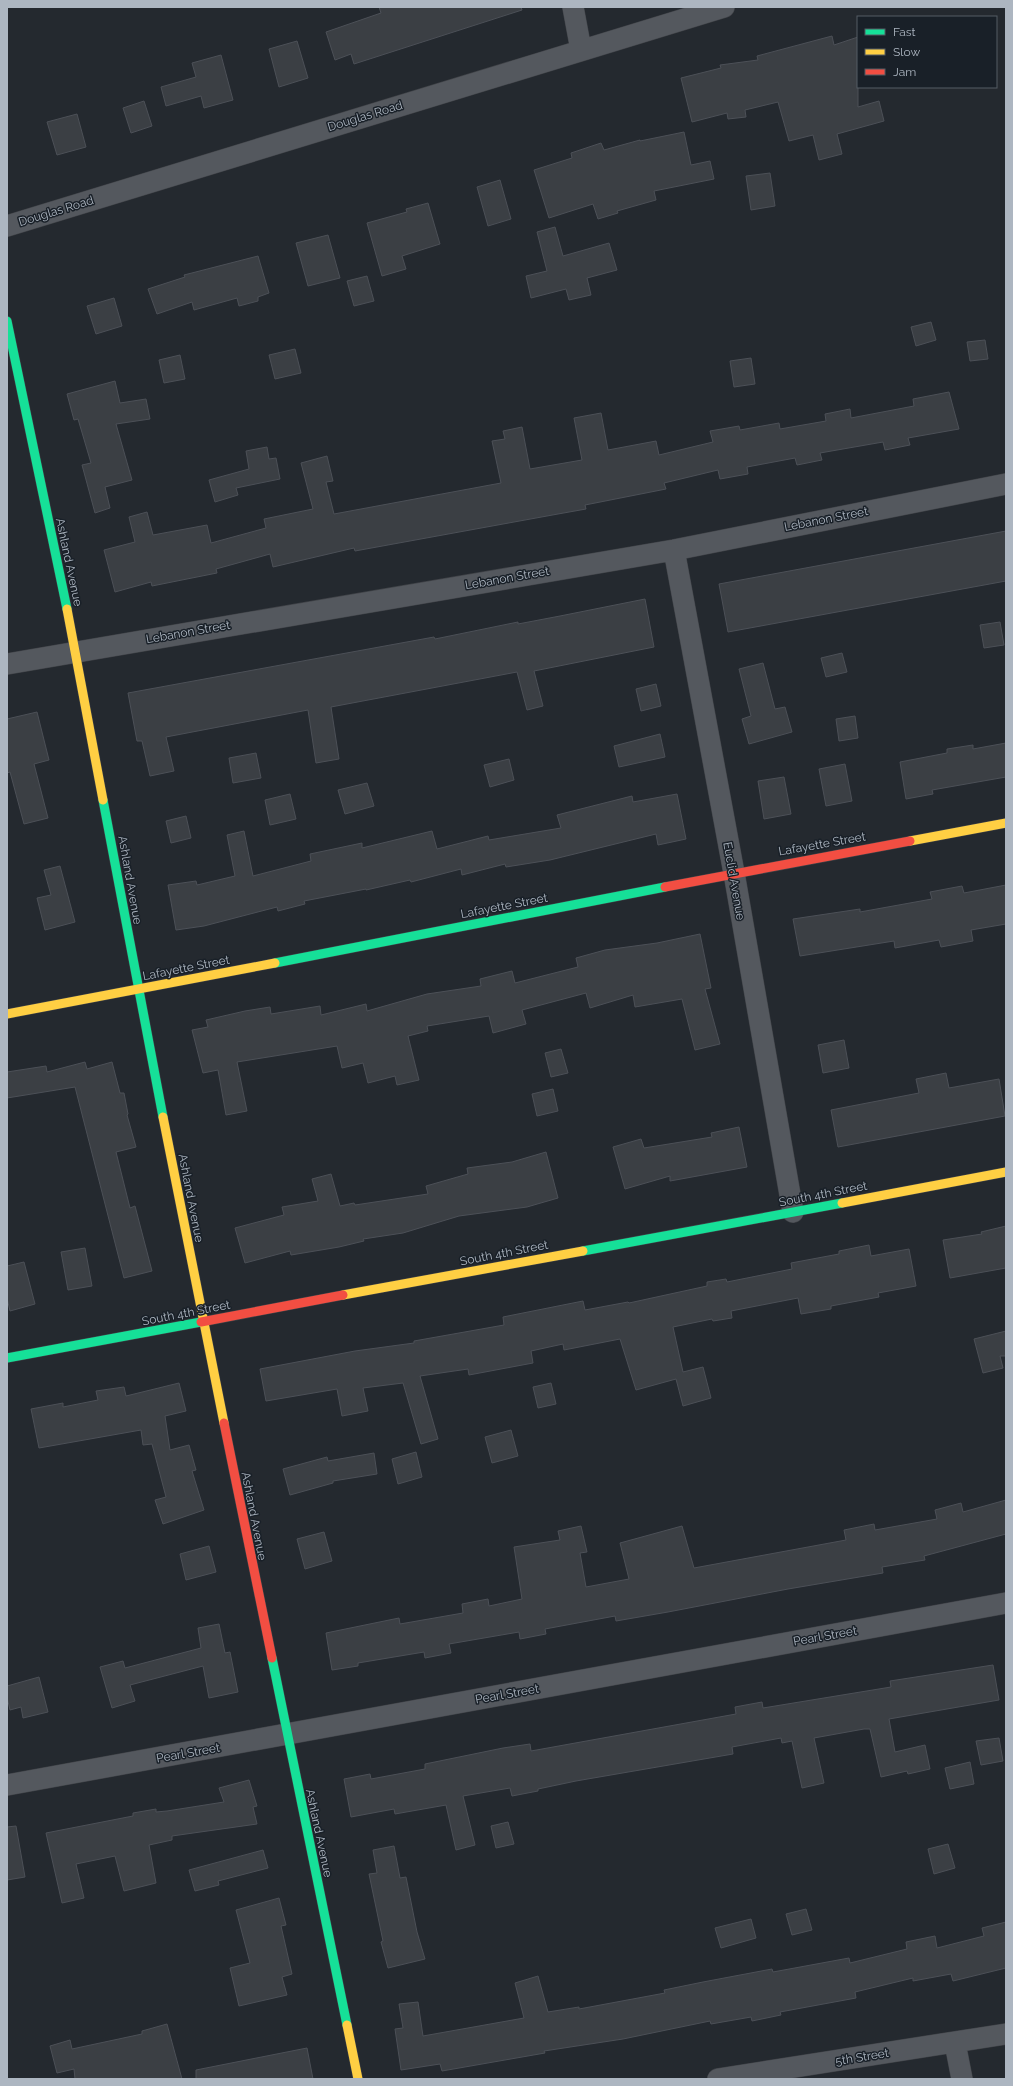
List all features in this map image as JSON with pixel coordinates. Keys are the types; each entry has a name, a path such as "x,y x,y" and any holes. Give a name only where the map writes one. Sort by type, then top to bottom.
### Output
{"street":[{"path":"573,7 581,50"},
{"name":"Douglas Road","path":"7,226 724,7"},
{"name":"Ashland Avenue","path":"7,321 76,651 138,990 203,1322 286,1735 358,2079"},
{"name":"Lebanon Street","path":"7,664 674,550 1006,484"},
{"name":"Euclid Avenue","path":"674,550 734,873 793,1212"},
{"name":"Lafayette Street","path":"7,1014 138,990 734,873 1006,823"},
{"name":"South 4th Street","path":"7,1358 1006,1172"},
{"name":"Pearl Street","path":"7,1786 1006,1603"},
{"name":"5th Street","path":"718,2079 1006,2034"},
{"path":"955,2043 962,2079"}],"building":[{"path":"379,7 521,7 522,10 354,64 351,54 335,60 326,32 381,13"},
{"path":"832,36 834,45 857,37 858,107 879,101 884,121 837,134 842,154 819,160 813,135 789,141 778,102 745,110 746,117 728,119 727,113 692,122 681,78 721,68 720,65 758,60 757,56"},
{"path":"297,41 308,78 279,87 269,49"},
{"path":"221,55 233,100 204,108 201,96 166,106 161,87 196,77 192,63"},
{"path":"144,101 152,126 131,133 123,108"},
{"path":"77,114 86,147 57,155 47,122"},
{"path":"684,132 691,165 710,161 714,179 654,191 656,200 617,211 618,213 598,219 593,204 549,218 534,170 572,158 571,153 601,143 604,150 640,140"},
{"path":"770,173 775,206 751,210 746,176"},
{"path":"500,180 511,219 488,226 477,187"},
{"path":"428,203 440,244 402,256 406,269 382,276 367,223 407,212 406,209"},
{"path":"555,227 563,256 609,243 617,270 587,278 591,295 569,300 566,289 531,298 526,276 547,271 537,232"},
{"path":"328,235 340,278 308,286 296,243"},
{"path":"258,256 269,293 258,297 258,301 239,306 237,298 194,310 192,302 157,314 148,289 185,277 184,275"},
{"path":"367,276 374,301 354,306 347,281"},
{"path":"114,298 122,326 96,334 87,306"},
{"path":"931,322 936,340 916,346 911,327"},
{"path":"985,340 988,359 970,361 967,342"},
{"path":"295,349 301,373 275,379 269,355"},
{"path":"180,355 185,379 164,383 159,360"},
{"path":"751,358 755,384 734,387 730,361"},
{"path":"115,381 120,403 146,399 150,419 116,424 132,480 105,487 110,508 95,513 82,465 91,463 78,419 74,420 67,394"},
{"path":"949,392 959,429 908,438 910,445 885,450 883,442 820,453 822,460 797,465 795,458 747,467 748,474 720,479 718,470 664,483 666,489 585,505 586,509 355,551 354,548 273,567 270,554 216,569 217,573 152,586 151,582 115,592 104,550 135,542 129,517 147,512 153,535 207,525 211,543 266,528 264,519 313,509 301,463 327,456 333,481 326,482 334,514 501,483 492,441 505,439 503,431 522,427 530,469 582,460 574,418 601,413 608,450 656,441 659,455 713,442 710,431 739,426 740,430 779,423 780,429 826,421 825,414 850,409 851,418 914,406 913,399"},
{"path":"267,447 269,459 276,458 280,479 236,488 238,495 215,502 209,480 249,469 246,451"},
{"path":"1006,531 1006,581 728,632 719,584"},
{"path":"645,599 654,647 534,671 543,706 527,710 517,672 331,707 339,759 316,763 308,710 166,737 174,771 150,776 142,741 137,741 128,693 434,637 435,639 518,622 518,624"},
{"path":"1000,622 1004,645 984,648 980,625"},
{"path":"842,653 847,672 826,677 821,658"},
{"path":"763,663 775,709 785,707 792,732 749,744 742,719 751,716 739,669"},
{"path":"656,684 661,706 641,711 636,689"},
{"path":"37,712 49,760 34,764 48,818 24,824 10,772 7,773 7,719"},
{"path":"855,716 858,738 839,741 836,719"},
{"path":"660,734 665,757 619,767 614,746"},
{"path":"1006,743 1006,777 932,790 933,794 906,799 900,762 947,753 947,749 973,745 973,749"},
{"path":"256,753 261,778 233,783 229,758"},
{"path":"509,759 514,780 490,787 484,765"},
{"path":"845,764 852,801 826,806 819,769"},
{"path":"784,777 791,814 764,819 758,781"},
{"path":"367,783 374,806 345,814 338,790"},
{"path":"290,794 296,819 270,825 265,800"},
{"path":"677,794 686,839 658,845 656,834 550,860 506,867 505,864 462,875 461,869 411,882 410,880 366,890 304,901 305,904 278,911 277,907 204,926 176,930 168,885 196,881 197,885 235,876 227,835 244,831 253,876 311,861 310,854 362,843 362,848 432,831 437,849 488,836 489,840 561,828 557,815 632,796 633,802"},
{"path":"186,816 191,838 171,843 166,821"},
{"path":"60,866 75,922 45,930 37,898 51,895 44,870"},
{"path":"1006,885 1006,924 971,930 973,941 941,947 939,940 895,948 894,941 800,956 793,919 860,909 860,912 932,899 930,892 962,886 964,893"},
{"path":"700,934 711,988 705,989 720,1044 695,1050 682,999 635,1007 633,995 590,1008 586,993 522,1010 526,1024 493,1033 489,1016 427,1026 428,1031 408,1036 419,1080 397,1085 395,1076 368,1083 363,1063 342,1068 337,1046 237,1062 247,1111 226,1115 218,1070 203,1073 192,1030 208,1027 206,1020 270,1007 271,1014 320,1006 321,1015 366,1004 367,1011 427,994 481,986 480,979 512,971 515,983 578,967 576,958 605,950 657,943"},
{"path":"844,1040 849,1068 823,1073 818,1045"},
{"path":"561,1049 568,1073 551,1077 545,1053"},
{"path":"85,1062 87,1069 112,1062 120,1093 124,1093 127,1115 136,1147 116,1152 130,1208 135,1206 152,1271 124,1278 75,1087 7,1098 7,1072 46,1066 47,1072"},
{"path":"946,1073 949,1088 999,1079 1005,1116 838,1147 831,1110 919,1093 916,1079"},
{"path":"553,1089 558,1111 537,1116 532,1094"},
{"path":"739,1127 747,1167 670,1181 670,1176 625,1189 613,1147 641,1139 644,1148 712,1137 711,1133"},
{"path":"546,1152 558,1198 527,1207 459,1216 403,1233 363,1239 364,1241 339,1247 291,1255 290,1251 245,1263 235,1228 284,1215 282,1207 318,1201 312,1179 331,1174 340,1206 354,1203 355,1205 428,1194 426,1186 468,1174 467,1168 512,1162"},
{"path":"1006,1226 1006,1268 950,1278 943,1240 982,1234 981,1232"},
{"path":"869,1245 871,1256 909,1249 916,1286 878,1293 879,1297 831,1306 831,1309 801,1314 798,1298 731,1311 732,1318 713,1321 712,1319 673,1327 683,1372 703,1367 711,1398 683,1406 676,1379 636,1390 620,1339 564,1350 563,1344 531,1351 533,1363 469,1375 468,1369 420,1376 438,1439 421,1444 403,1383 363,1388 368,1411 342,1416 337,1389 266,1401 260,1369 355,1351 414,1343 414,1341 504,1325 503,1317 583,1301 585,1310 629,1303 707,1286 707,1282 726,1279 727,1282 792,1269 791,1263 839,1254 839,1251"},
{"path":"85,1248 92,1286 68,1290 61,1252"},
{"path":"24,1262 35,1304 10,1311 7,1298 7,1266"},
{"path":"1006,1331 1006,1356 1000,1356 1003,1368 983,1373 974,1339"},
{"path":"179,1383 186,1411 165,1416 170,1450 189,1445 196,1470 192,1471 204,1510 163,1524 155,1500 166,1497 152,1444 143,1445 141,1430 39,1448 31,1409 63,1403 63,1407 98,1400 96,1391 124,1387 126,1396"},
{"path":"551,1383 556,1404 538,1408 533,1387"},
{"path":"511,1430 518,1456 492,1463 485,1437"},
{"path":"416,1452 422,1477 398,1484 392,1459"},
{"path":"374,1453 377,1474 333,1481 333,1483 290,1495 283,1469 327,1457 328,1461"},
{"path":"1006,1500 1006,1534 924,1556 925,1560 882,1567 883,1573 616,1621 615,1616 545,1629 546,1634 520,1639 519,1632 449,1644 451,1653 425,1658 424,1652 358,1663 358,1666 332,1670 326,1633 399,1618 400,1624 463,1613 462,1604 488,1599 489,1606 522,1599 514,1547 560,1540 558,1531 581,1526 587,1552 580,1553 586,1587 629,1579 620,1543 682,1526 694,1568 846,1540 844,1530 874,1524 875,1530 937,1519 935,1510 961,1503 963,1512"},
{"path":"324,1532 332,1561 305,1569 297,1539"},
{"path":"209,1546 216,1572 186,1580 180,1554"},
{"path":"219,1624 225,1653 230,1652 238,1692 209,1698 203,1666 130,1685 135,1701 112,1708 100,1667 123,1661 125,1668 201,1648 198,1628"},
{"path":"993,1665 999,1700 889,1719 895,1752 925,1745 930,1769 908,1774 907,1771 881,1777 870,1729 864,1729 814,1738 824,1783 802,1788 792,1741 782,1743 781,1738 732,1747 733,1754 576,1781 512,1796 510,1788 463,1796 475,1845 456,1850 446,1805 395,1814 394,1809 351,1817 344,1779 370,1774 371,1779 425,1769 425,1764 503,1748 530,1744 531,1751 736,1714 735,1707 762,1702 763,1708 891,1687 890,1681"},
{"path":"39,1677 48,1712 23,1718 21,1707 10,1710 7,1697 7,1686"},
{"path":"999,1738 1003,1761 981,1765 976,1741"},
{"path":"970,1762 974,1784 950,1789 945,1768"},
{"path":"249,1780 257,1806 253,1807 257,1824 172,1836 172,1840 149,1845 156,1883 124,1891 115,1856 76,1864 84,1898 62,1903 46,1833 133,1816 133,1813 156,1809 156,1812 167,1811 224,1802 219,1788"},
{"path":"508,1822 514,1844 496,1848 491,1826"},
{"path":"16,1826 25,1877 7,1880 7,1827"},
{"path":"948,1844 955,1868 934,1874 928,1849"},
{"path":"394,1846 400,1878 406,1877 417,1932 425,1959 388,1968 381,1942 383,1941 369,1874 377,1873 373,1850"},
{"path":"263,1850 268,1868 218,1881 219,1885 195,1891 189,1870"},
{"path":"279,1898 286,1925 281,1926 292,1974 282,1977 287,1995 239,2006 230,1968 250,1963 236,1910"},
{"path":"806,1909 812,1930 792,1935 786,1914"},
{"path":"751,1919 756,1938 721,1948 715,1928"},
{"path":"1006,1922 1006,1968 953,1981 951,1974 913,1981 913,1978 855,1992 856,1998 780,2012 781,2015 752,2021 751,2017 711,2024 710,2021 623,2039 544,2051 545,2053 442,2071 440,2064 401,2070 395,2029 403,2028 399,2004 418,2002 423,2036 524,2018 515,1983 538,1976 548,2012 579,2007 579,2009 665,1993 664,1990 772,1969 773,1972 849,1958 850,1963 907,1949 906,1942 935,1936 937,1948 984,1936 982,1928"},
{"path":"167,2024 182,2079 75,2079 74,2069 57,2073 50,2046 70,2040 72,2049 142,2034 142,2031"},
{"path":"307,2048 313,2079 196,2079 196,2070"}],"traffic: fast":[{"path":"7,321 67,609"},
{"path":"103,800 163,1117"},
{"path":"275,963 665,887"},
{"path":"583,1251 842,1203"},
{"path":"7,1358 201,1322"},
{"path":"272,1658 347,2025"}],"traffic: slow":[{"path":"67,609 103,800"},
{"path":"910,841 1006,823"},
{"path":"7,1014 275,963"},
{"path":"163,1117 224,1423"},
{"path":"842,1203 1006,1172"},
{"path":"343,1295 583,1251"},
{"path":"347,2025 358,2079"}],"traffic: jam":[{"path":"665,887 910,841"},
{"path":"201,1322 343,1295"},
{"path":"224,1423 272,1658"}]}
